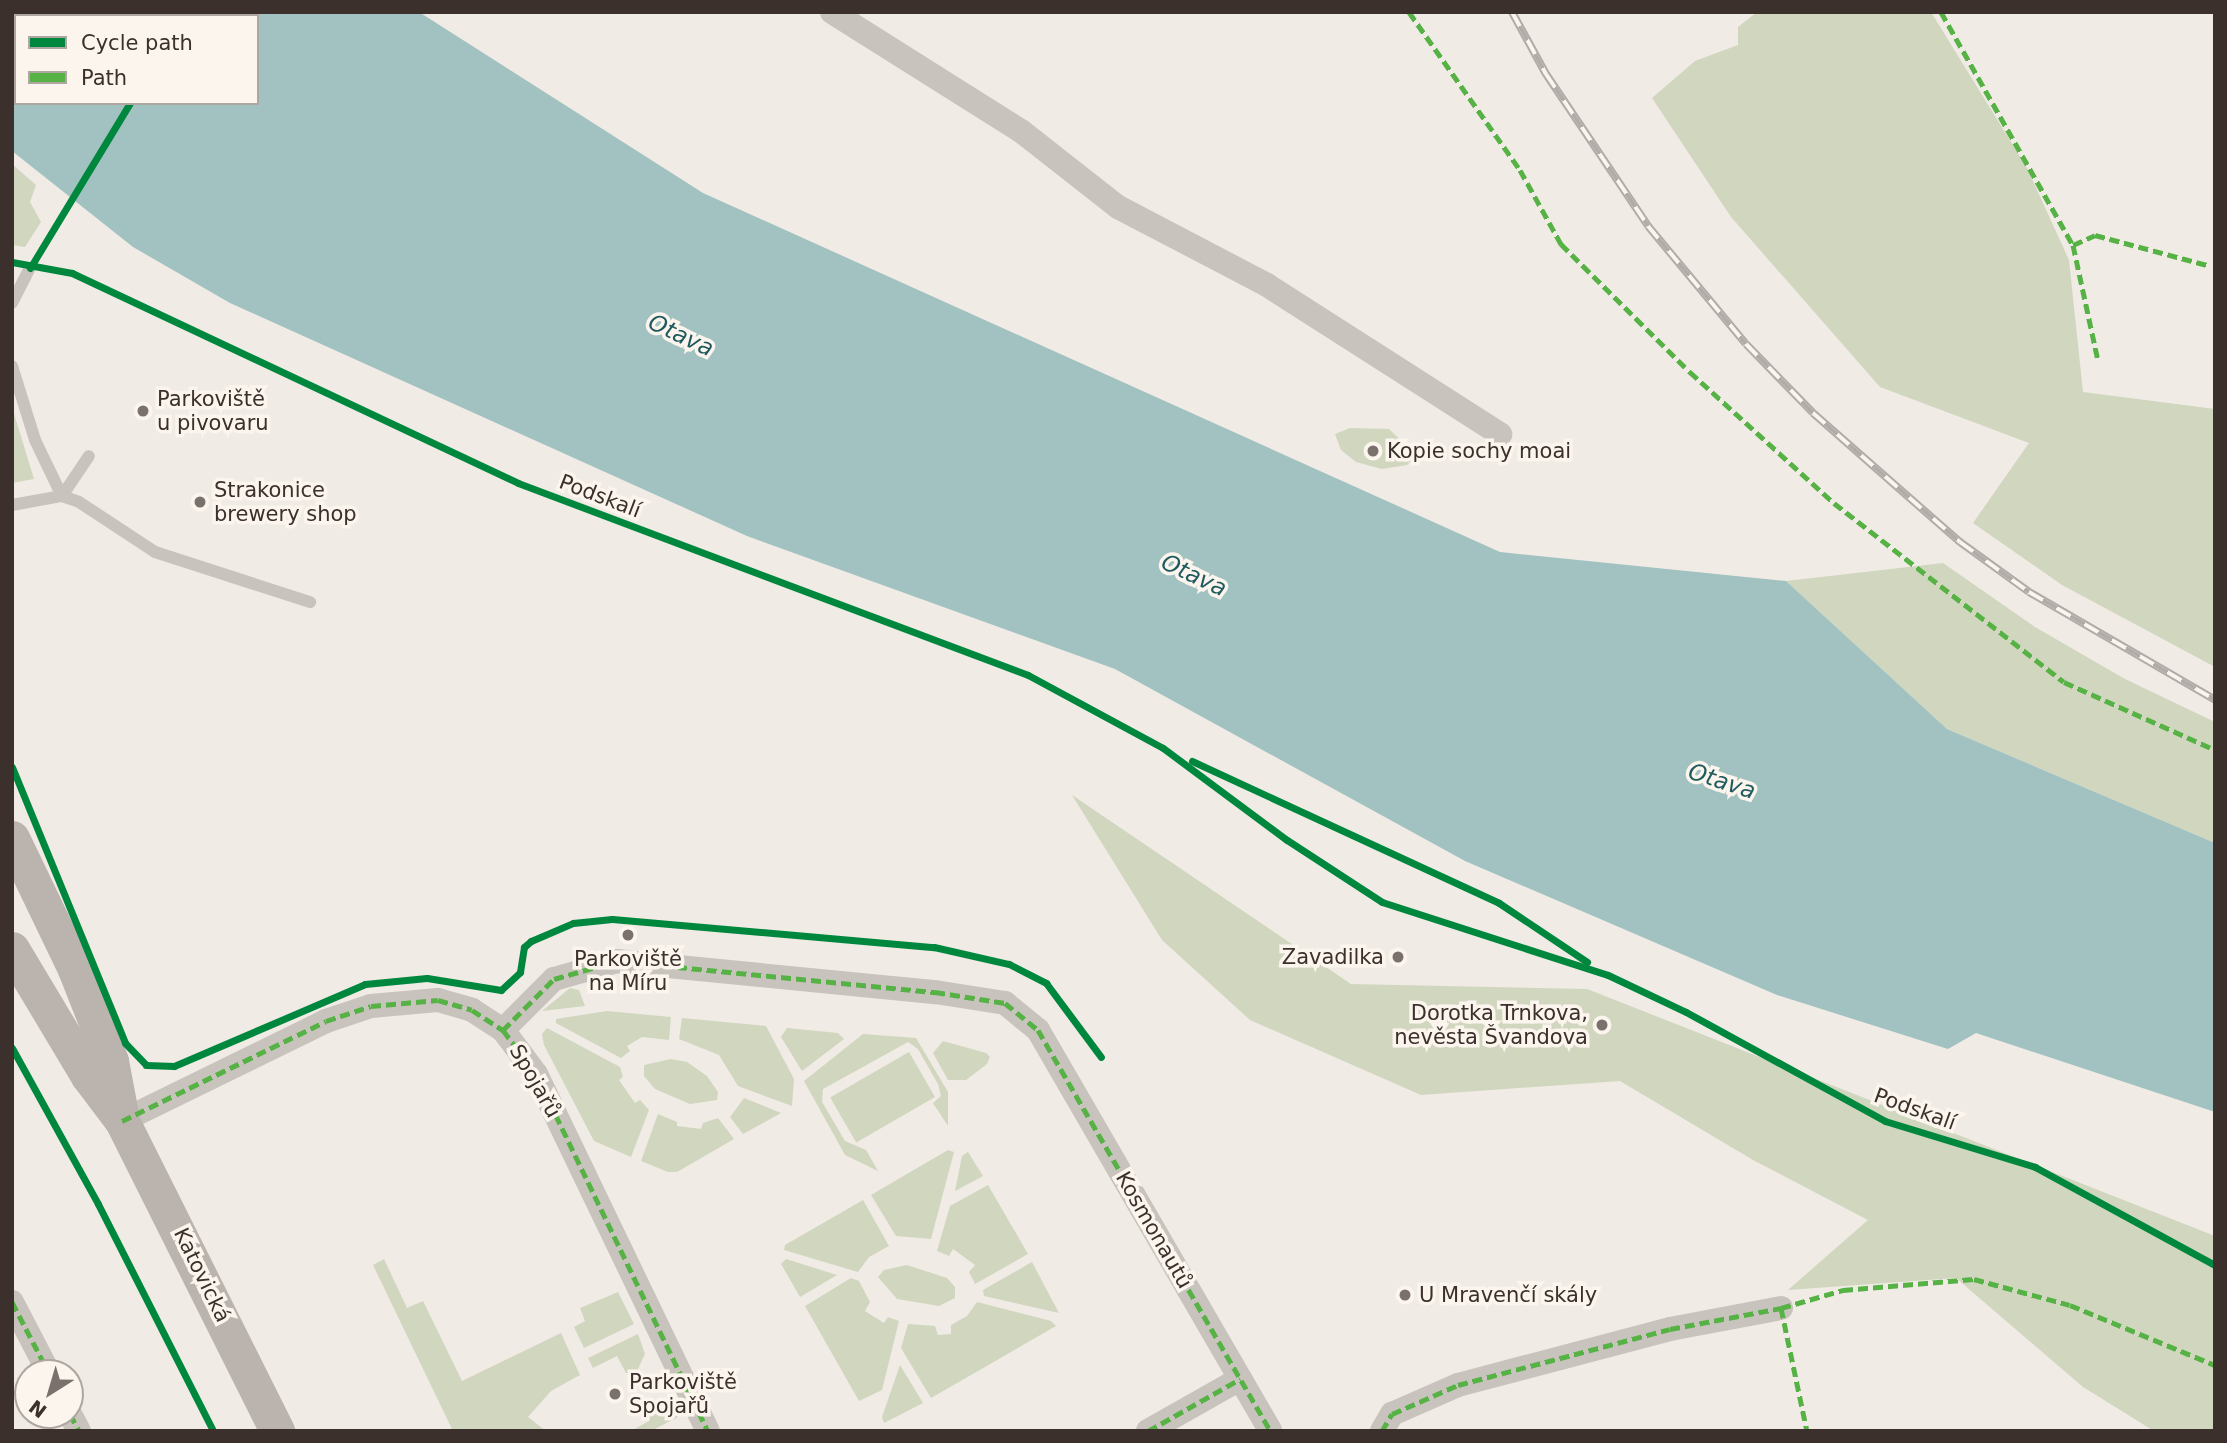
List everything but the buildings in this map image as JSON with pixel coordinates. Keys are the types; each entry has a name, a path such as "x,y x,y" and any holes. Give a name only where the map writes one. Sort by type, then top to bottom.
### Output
{"main road":[{"name":"Katovická","path":"12,838 79,981 111,1062 122,1121"},
{"name":"Katovická","path":"12,948 88,1076 122,1121 277,1431"}],"street":[{"path":"832,12 1021,131 1118,208 1267,285 1500,434"},
{"name":"Kosmonautů","path":"503,1030 554,979 617,961 1006,1003 1038,1030 1270,1431"},
{"name":"Spojařů","path":"122,1121 326,1021 371,1006 438,1000 472,1010 503,1030 536,1074 708,1431"},
{"path":"12,1302 42,1359"},
{"path":"1382,1431 1392,1414 1458,1385 1670,1329 1781,1308"},
{"path":"1148,1431 1240,1379"}],"lane":[{"path":"12,303 30,268"},
{"path":"12,366 35,440 62,496"},
{"path":"62,496 89,456"},
{"path":"12,505 62,496 79,502 155,552 310,602"}],"green space":[{"path":"1757,12 1931,12 2027,168 2069,260 2083,392 2215,409 2215,667 2062,585 1973,523 2029,443 1880,387 1731,217 1652,98 1695,61 1738,45 1738,27"},
{"path":"12,164 36,185 30,202 41,222 25,247 12,245"},
{"path":"12,407 34,479 12,483"},
{"path":"1350,428 1389,429 1416,455 1407,465 1382,469 1356,462 1341,450 1335,434"},
{"path":"1943,563 2035,627 2125,679 2215,722 2215,843 1947,729 1786,581"},
{"path":"1072,795 1351,984 1587,989 2215,1236 2215,1431 2154,1431 2083,1387 1956,1278 1788,1290 1868,1220 1753,1160 1620,1081 1421,1095 1250,1020 1162,940"},
{"path":"570,988 579,990 585,1006 542,1011"},
{"path":"607,1011 671,1017 669,1040 642,1037 627,1046 630,1051 621,1058 556,1023 556,1019"},
{"path":"682,1018 766,1026 794,1079 792,1106 738,1086 719,1055 679,1039"},
{"path":"547,1028 620,1067 623,1077 619,1080 635,1103 640,1100 649,1110 631,1157 594,1141 544,1045 542,1034"},
{"path":"787,1028 838,1033 844,1039 802,1071 781,1037"},
{"path":"863,1034 916,1038 948,1092 948,1126 933,1103 941,1096 938,1084 918,1049 908,1042 823,1089 822,1102 845,1141 866,1150 878,1171 845,1155 804,1081"},
{"path":"943,1041 986,1053 990,1057 987,1064 966,1080 948,1080 933,1053"},
{"path":"909,1052 935,1097 856,1143 830,1098"},
{"path":"671,1059 687,1062 707,1076 718,1092 717,1100 690,1104 655,1089 644,1076 644,1065"},
{"path":"744,1098 781,1113 743,1134 730,1117"},
{"path":"658,1114 677,1122 677,1126 701,1129 703,1123 718,1118 734,1139 677,1172 668,1172 641,1161"},
{"path":"948,1150 954,1152 931,1239 896,1236 871,1195"},
{"path":"968,1152 983,1176 955,1191 962,1156"},
{"path":"988,1185 1028,1254 975,1284 969,1272 975,1265 953,1249 949,1256 937,1251 950,1206"},
{"path":"863,1200 889,1246 869,1257 858,1272 784,1250 785,1245"},
{"path":"384,1259 407,1308 423,1301 462,1381 561,1333 580,1375 551,1391 528,1417 546,1431 452,1429 373,1265"},
{"path":"786,1259 837,1275 800,1297 781,1264"},
{"path":"1032,1262 1059,1313 984,1296 983,1290"},
{"path":"907,1265 947,1278 955,1287 955,1298 939,1306 897,1299 878,1277 884,1270"},
{"path":"851,1278 859,1281 870,1302 865,1311 884,1323 888,1317 899,1321 882,1390 859,1401 805,1306"},
{"path":"618,1292 634,1324 584,1348 574,1327 585,1321 580,1308"},
{"path":"977,1302 1051,1321 1056,1326 931,1398 901,1348 908,1324 935,1326 938,1335 951,1334 951,1325 967,1316"},
{"path":"638,1334 645,1354 636,1373 626,1373 617,1356 593,1368 588,1358"},
{"path":"900,1365 923,1403 884,1423 882,1417"},
{"path":"646,1401 667,1406 678,1417 651,1431 631,1431 649,1421 643,1407"}],"water":[{"name":"Otava","path":"12,12 419,12 703,193 1500,552 1786,581 1947,729 2215,843 2215,1112 1976,1033 1948,1049 1777,995 1465,861 1115,669 747,536 230,303 133,247 12,151"}],"railway":[{"path":"1512,12 1546,74 1648,226 1746,344 1813,413 1960,542 2029,592 2215,700"}],"marked path":[{"path":"1409,12 1520,170 1561,244 1690,372 1834,503 2064,682 2215,750"},
{"path":"1941,12 2073,245 2098,361"},
{"path":"2073,245 2095,235 2207,265"},
{"path":"503,1030 554,979 617,961 935,992 1005,1003 1038,1030 1270,1431"},
{"path":"122,1121 326,1021 371,1006 438,1000 472,1010 503,1030 536,1074 708,1431"},
{"path":"1382,1431 1392,1414 1458,1385 1670,1329 1781,1308 1843,1290 1974,1279 2070,1305 2215,1365"},
{"path":"12,1302 42,1359"},
{"path":"1781,1308 1807,1431"},
{"path":"1148,1431 1240,1379"}],"cycle path":[{"path":"30,268 129,105"},
{"name":"Podskalí","path":"12,262 72,273 518,483 1028,675 1163,748 1287,840 1382,902 1608,975 1686,1012 1885,1121 2035,1167 2215,1265"},
{"path":"1192,761 1499,903 1587,962"},
{"path":"12,767 125,1043 146,1065 174,1066 365,984 427,978 501,990 520,972 524,947 531,941 573,923 612,919 934,947 1009,964 1046,983 1101,1057"},
{"path":"12,1048 98,1204 213,1431"}],"place":[{"name":"Parkoviště u pivovaru","path":"143,411"},
{"name":"Kopie sochy moai","path":"1373,451"},
{"name":"Strakonice brewery shop","path":"200,502"},
{"name":"Parkoviště na Míru","path":"628,935"},
{"name":"Zavadilka","path":"1398,957"},
{"name":"Dorotka Trnkova, nevěsta Švandova","path":"1602,1025"},
{"name":"U Mravenčí skály","path":"1405,1295"},
{"name":"Parkoviště Spojařů","path":"615,1394"}]}
